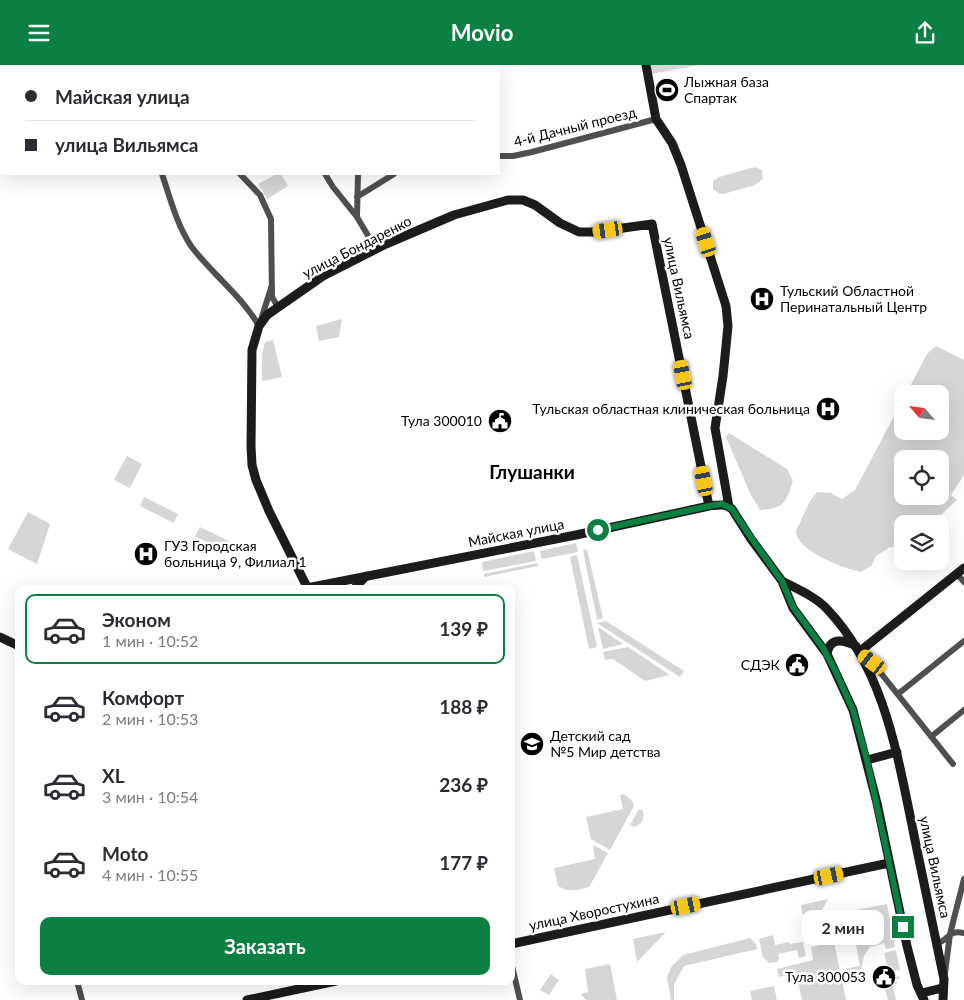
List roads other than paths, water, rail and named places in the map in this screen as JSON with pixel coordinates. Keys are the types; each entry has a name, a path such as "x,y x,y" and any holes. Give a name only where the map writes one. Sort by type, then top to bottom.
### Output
{"street":[{"path":"646,65 656,119 672,143 681,165 726,306 728,326 724,376 715,428 729,507"},
{"name":"4-й Дачный проезд","path":"500,156 513,156 532,152 656,119"},
{"path":"162,175 179,222 191,246 252,313 259,326"},
{"path":"241,175 260,195 271,219 272,297 278,307"},
{"path":"326,175 357,217 376,249"},
{"path":"357,217 358,175"},
{"path":"357,197 392,175"},
{"name":"улица Бондаренко","path":"306,585 269,511 252,465 252,350 259,326 267,315 323,276 376,249 454,215 508,200 523,200 535,205 560,223 579,232 594,232 652,224"},
{"name":"улица Вильямса","path":"652,224 709,506"},
{"path":"259,326 272,285"},
{"name":"Майская улица","path":"322,585 576,535 709,506 722,504 729,507"},
{"name":"улица Вильямса","path":"729,507 782,581 793,607 827,654 853,710 867,760 907,946 918,985 923,997 943,984"},
{"path":"858,649 961,571 964,582"},
{"path":"358,585 366,576"},
{"name":"улица Вильямса","path":"782,581 827,609 858,649 874,682 896,751 937,943 943,984 943,1000"},
{"path":"790,597 804,593"},
{"path":"0,637 15,644"},
{"path":"827,654 830,645 835,641 841,640 858,649 872,662 953,764"},
{"path":"898,694 964,641"},
{"path":"932,737 964,710"},
{"path":"867,760 896,751"},
{"name":"улица Хворостухина","path":"515,943 889,863"},
{"path":"943,984 950,934 964,879"},
{"path":"937,943 942,942 956,931 964,933"},
{"path":"515,979 520,1000"},
{"path":"78,985 82,1000"},
{"path":"247,1000 317,985"}],"place":[{"name":"Лыжная база Спартак","path":"667,90"},
{"name":"Тульский Областной Перинатальный Центр","path":"762,299"},
{"name":"Тульская областная клиническая больница","path":"828,409"},
{"name":"Тула 300010","path":"500,421"},
{"name":"ГУЗ Городская больница 9, Филиал 1","path":"146,554"},
{"name":"СДЭК","path":"797,665"},
{"name":"Детский сад №5 Мир детства","path":"532,744"},
{"name":"Тула 300053","path":"884,977"}],"district":[{"name":"Глушанки","path":"532,472"}]}
